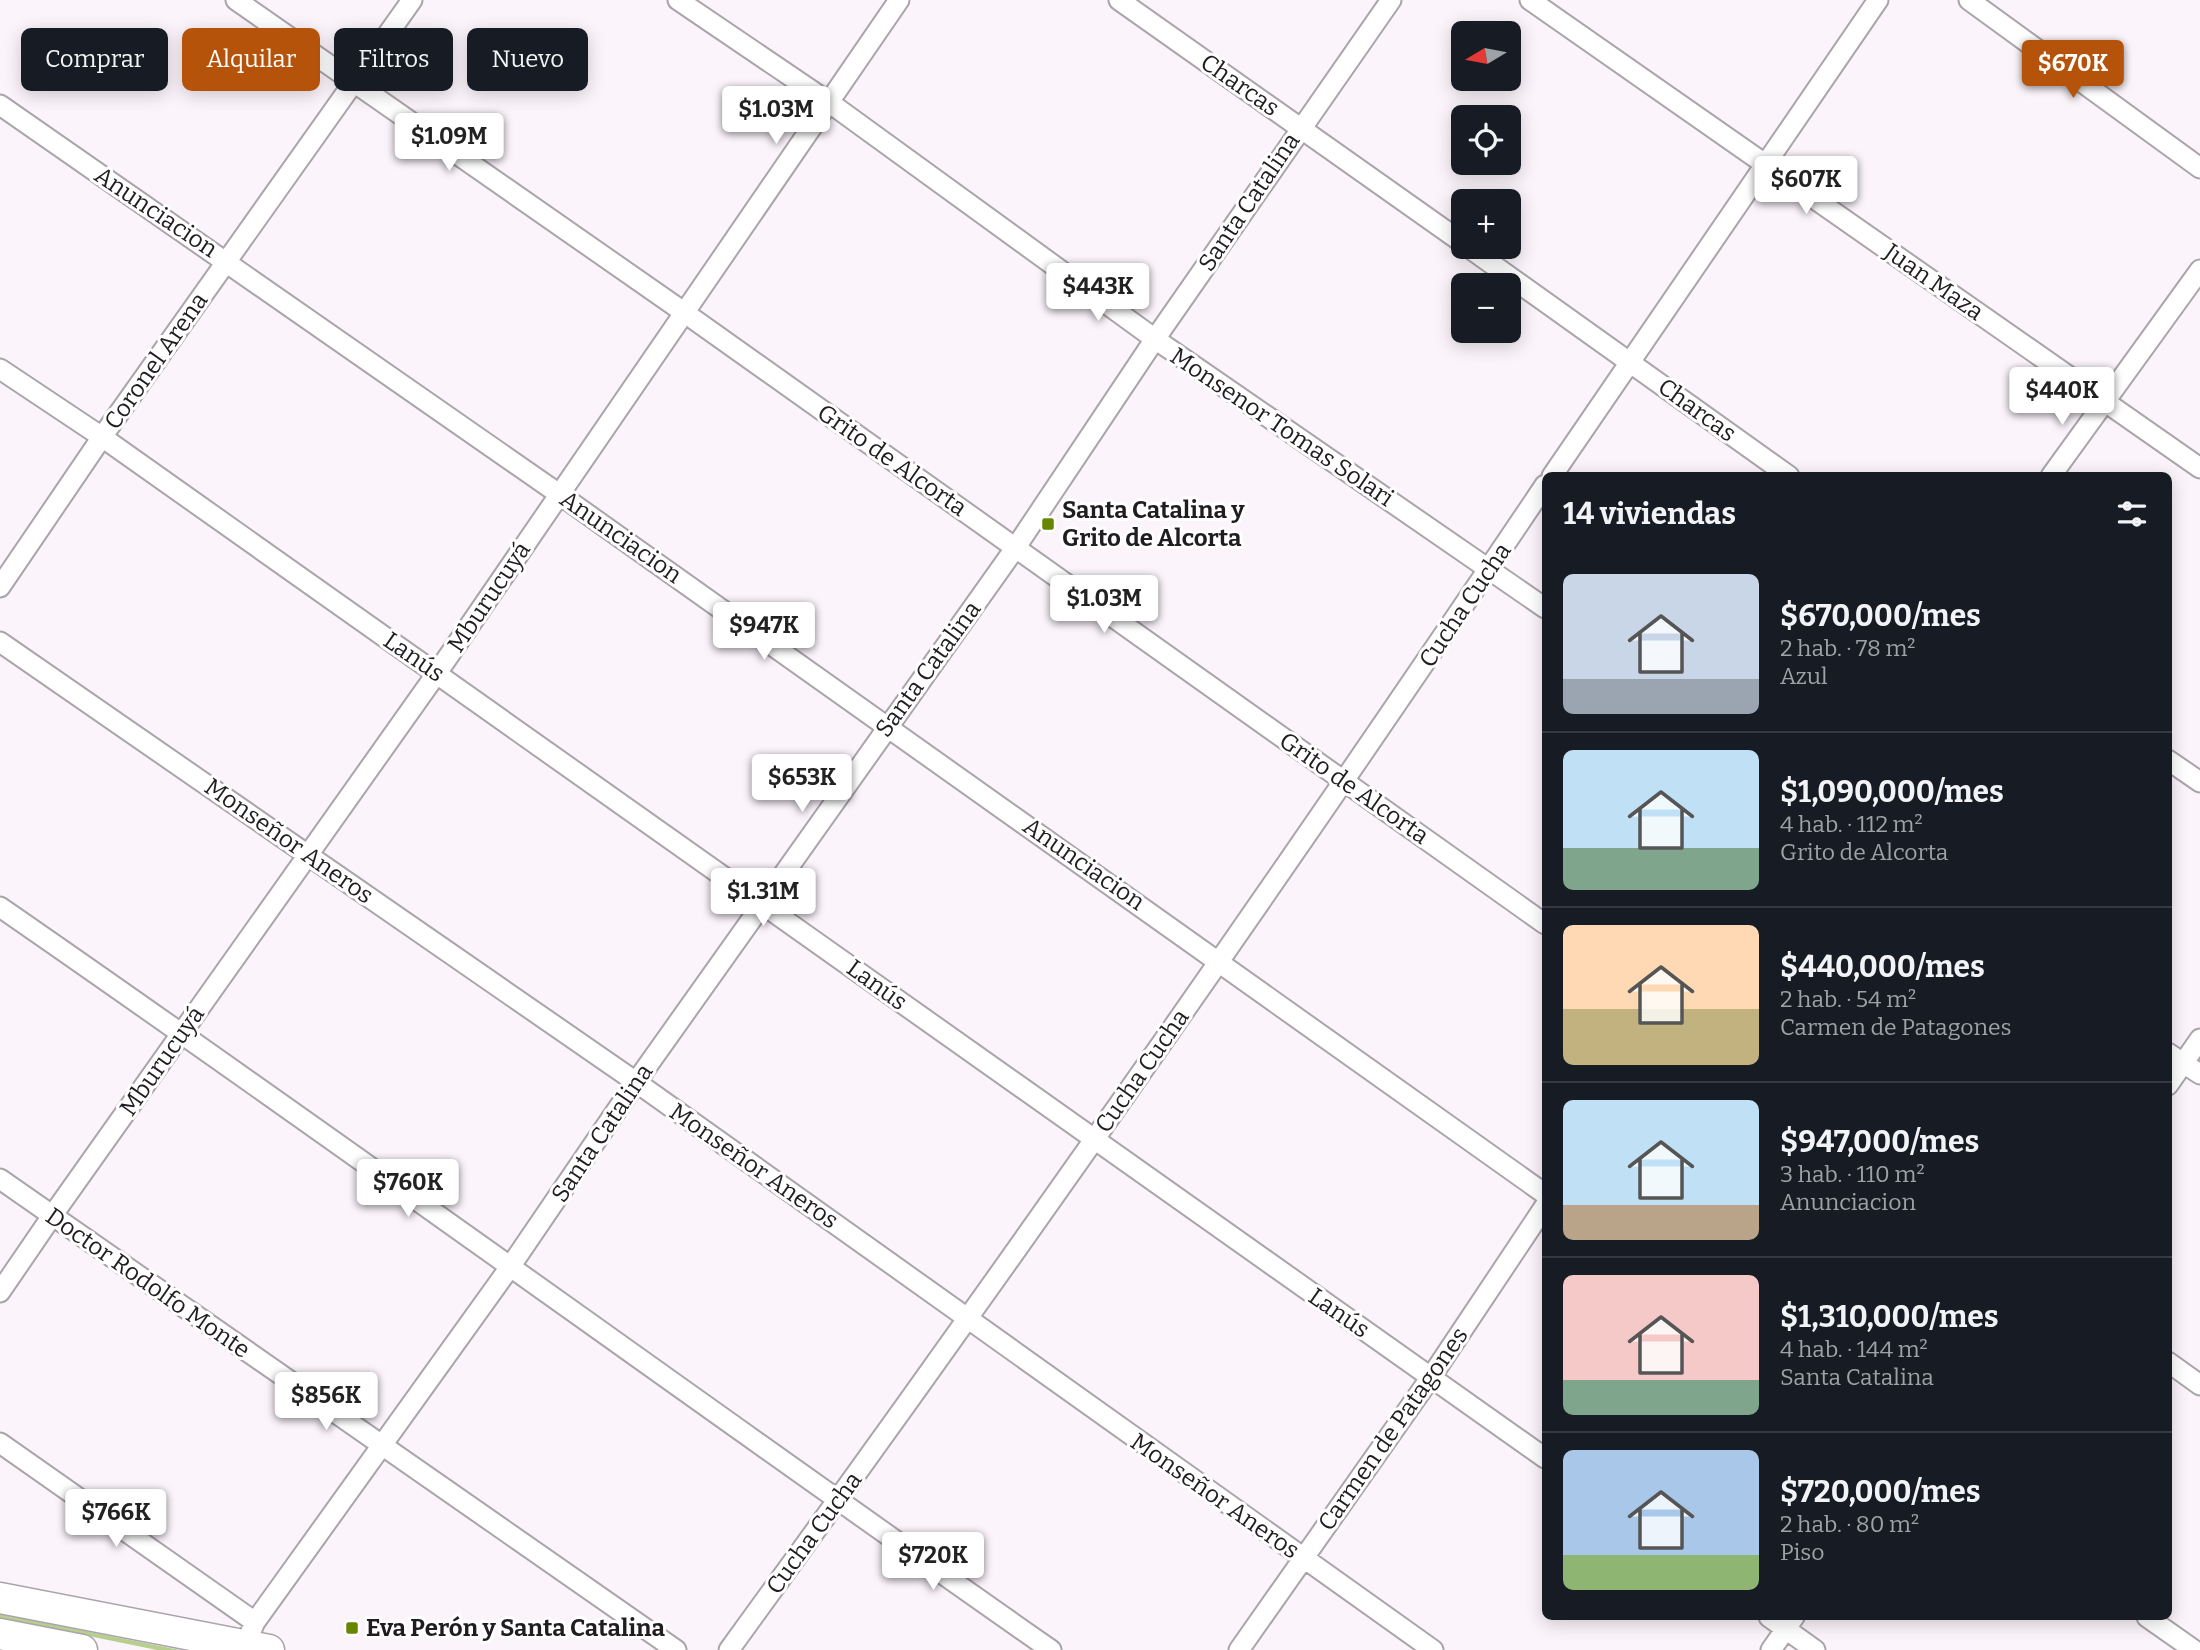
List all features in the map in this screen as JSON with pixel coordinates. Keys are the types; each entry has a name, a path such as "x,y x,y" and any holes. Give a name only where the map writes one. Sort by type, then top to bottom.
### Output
{"main road":[{"path":"0,1598 257,1639"},
{"path":"0,1634 82,1650"}],"street":[{"name":"Grito de Alcorta","path":"236,0 334,69"},
{"name":"Coronel Arena","path":"392,28 412,0"},
{"name":"Monsenor Tomas Solari","path":"678,0 830,103 1155,339 1542,606"},
{"name":"Mburucuyá","path":"0,1292 437,673 899,0"},
{"name":"Charcas","path":"1119,0 1451,235"},
{"name":"Santa Catalina","path":"257,1639 382,1446 636,1082 1016,547 1155,339 1391,0"},
{"name":"Juan Maza","path":"1530,0 2200,468"},
{"path":"1555,472 1878,0"},
{"path":"1969,0 2200,168"},
{"name":"Coronel Arena","path":"0,587 102,437 348,91"},
{"name":"Grito de Alcorta","path":"366,91 685,313 1542,922"},
{"name":"Anunciacion","path":"0,106 227,261 559,494 1542,1192"},
{"name":"Charcas","path":"1485,259 1783,472"},
{"path":"2054,472 2200,270"},
{"name":"Lanús","path":"0,369 102,437 437,673 1542,1456"},
{"name":"Cucha Cucha","path":"729,1650 969,1320 1345,782 1542,490"},
{"name":"Monseñor Aneros","path":"0,642 636,1082 1433,1650"},
{"path":"2172,763 2200,782"},
{"path":"0,907 182,1033 1051,1650"},
{"path":"2200,1039 2176,1058 2200,1074"},
{"name":"Doctor Rodolfo Monte","path":"0,1179 676,1650"},
{"name":"Carmen de Patagones","path":"1238,1650 1431,1377 1542,1210"},
{"path":"2172,1365 2200,1385"},
{"path":"0,1443 257,1639"},
{"path":"2151,1620 2194,1650"},
{"path":"1771,1650 1790,1623 1815,1650"}],"green space":[{"path":"0,1614 180,1650 157,1650 0,1618"}],"place":[{"name":"Santa Catalina y Grito de Alcorta","path":"1048,524"},
{"name":"Eva Perón y Santa Catalina","path":"352,1628"}]}
